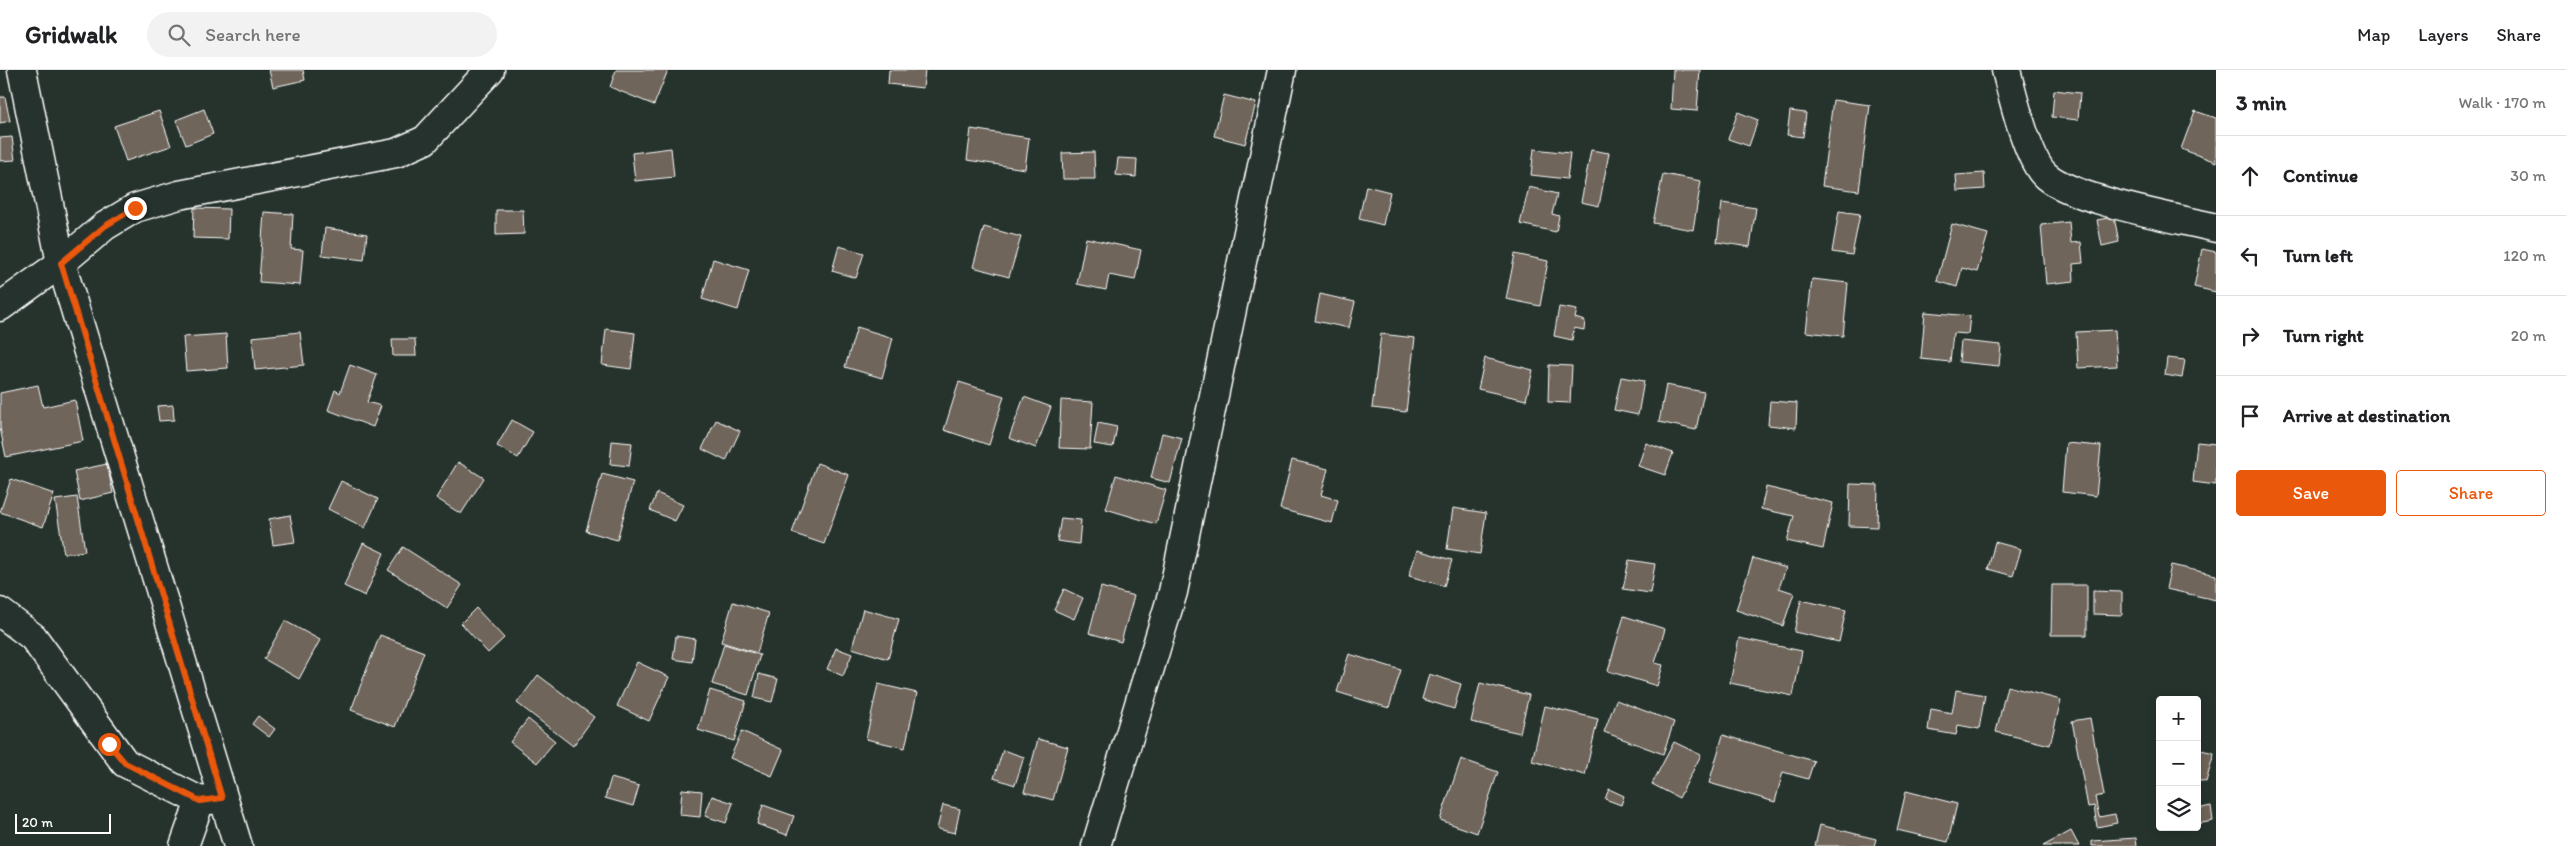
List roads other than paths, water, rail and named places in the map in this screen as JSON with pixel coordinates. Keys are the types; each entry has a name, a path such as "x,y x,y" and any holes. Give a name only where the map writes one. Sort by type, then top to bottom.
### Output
{"street":[{"path":"22,70 61,263 211,800 238,846"},
{"path":"0,307 61,263 105,226 135,208 179,195 396,153 425,140 490,70"},
{"path":"1096,846 1173,592 1282,70"},
{"path":"2006,70 2030,149 2045,176 2072,191 2216,228"},
{"path":"0,612 33,637 125,763 211,800"},
{"path":"184,846 211,800"}]}
